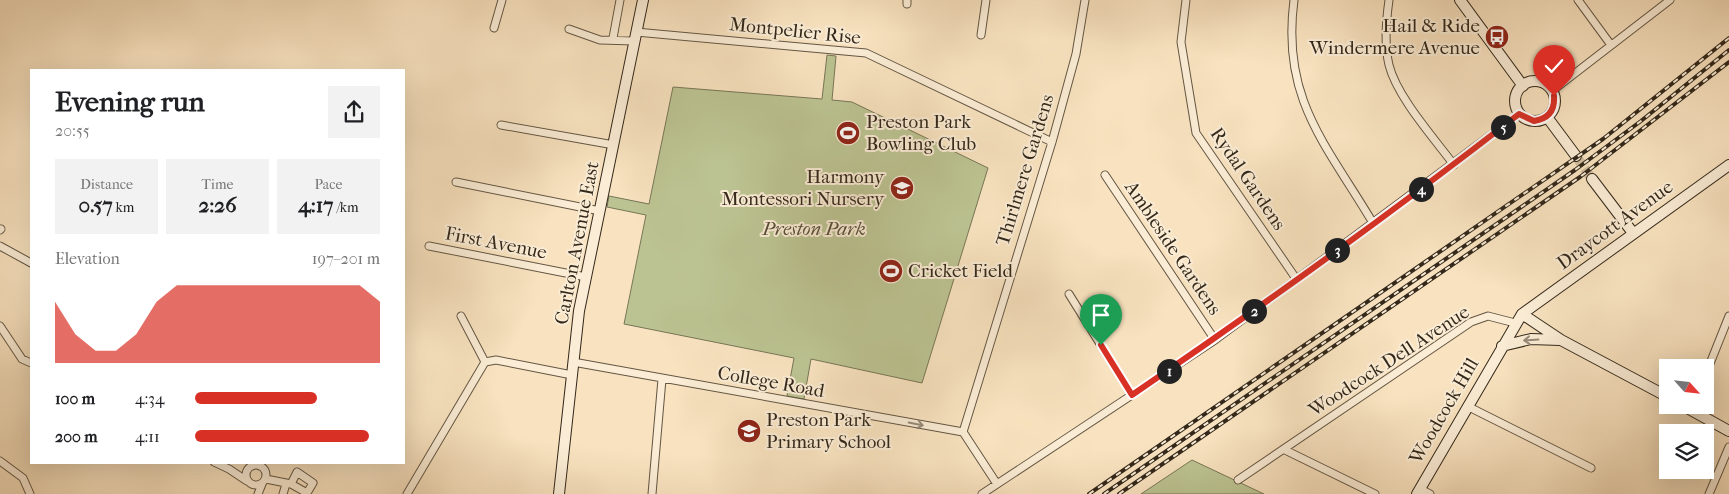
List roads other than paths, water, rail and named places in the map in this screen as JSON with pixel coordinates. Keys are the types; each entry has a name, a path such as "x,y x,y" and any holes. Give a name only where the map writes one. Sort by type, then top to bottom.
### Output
{"street":[{"path":"494,28 502,0"},
{"path":"613,38 620,0"},
{"name":"Carlton Avenue East","path":"559,494 572,375 586,277 643,0"},
{"path":"981,35 986,0"},
{"name":"Thirlmere Gardens","path":"963,432 1052,142 1076,54 1085,0"},
{"name":"Rydal Gardens","path":"1186,0 1181,42 1196,133 1297,280"},
{"path":"1294,0 1291,25 1292,50 1295,72 1306,110 1332,158 1373,223"},
{"path":"1389,0 1386,40 1389,66 1414,111 1454,164"},
{"path":"1460,0 1523,86"},
{"path":"1578,0 1611,45"},
{"path":"1552,91 1670,0"},
{"name":"Montpelier Rise","path":"569,29 600,40 635,37 866,54 1052,142"},
{"path":"1536,82 1543,83 1552,91 1554,103 1547,117 1534,121 1519,114 1515,101 1516,94 1523,86 1536,82"},
{"path":"982,494 1215,340 1519,114"},
{"path":"1547,117 1576,156"},
{"path":"502,124 614,145"},
{"name":"Draycott Avenue","path":"1522,314 1729,166"},
{"name":"Ambleside Gardens","path":"1104,175 1215,340"},
{"path":"1592,179 1633,233"},
{"path":"456,182 600,211"},
{"path":"0,246 30,262"},
{"name":"First Avenue","path":"429,246 586,277"},
{"path":"1069,294 1132,395"},
{"name":"Woodcock Hill","path":"1418,491 1522,314 1561,340 1659,392"},
{"path":"461,316 485,362"},
{"name":"Woodcock Dell Avenue","path":"1238,480 1285,450 1471,322 1488,316 1515,323"},
{"path":"1712,359 1729,316"},
{"path":"0,326 22,358 30,362"},
{"name":"Woodcock Hill","path":"1502,346 1531,339 1561,340"},
{"path":"407,494 485,362 496,360 572,375"},
{"name":"College Road","path":"574,362 662,380 963,432"},
{"path":"652,494 662,380"},
{"path":"1468,406 1591,468"},
{"path":"1701,414 1729,431"},
{"path":"963,432 998,484"},
{"path":"1709,494 1729,447"},
{"path":"1285,450 1375,494"},
{"path":"0,461 23,478 30,494"},
{"path":"218,464 249,483 264,481 288,484 283,494"},
{"path":"229,469 253,465 266,466 264,481 258,494"},
{"path":"253,465 245,474 253,494"},
{"path":"1418,491 1430,494"}],"tunnel":[{"path":"1576,156 1592,179"}],"railway":[{"path":"1089,494 1603,139 1729,38"},
{"path":"1104,494 1575,170 1641,121 1729,50"},
{"path":"1119,494 1580,177 1729,62"}],"place":[{"name":"Hail & Ride Windermere Avenue","path":"1497,37"},
{"name":"Preston Park Bowling Club","path":"848,133"},
{"name":"Harmony Montessori Nursery","path":"902,188"},
{"name":"Cricket Field","path":"891,271"},
{"name":"Preston Park Primary School","path":"749,431"}],"park label":[{"name":"Preston Park","path":"814,229"}]}
